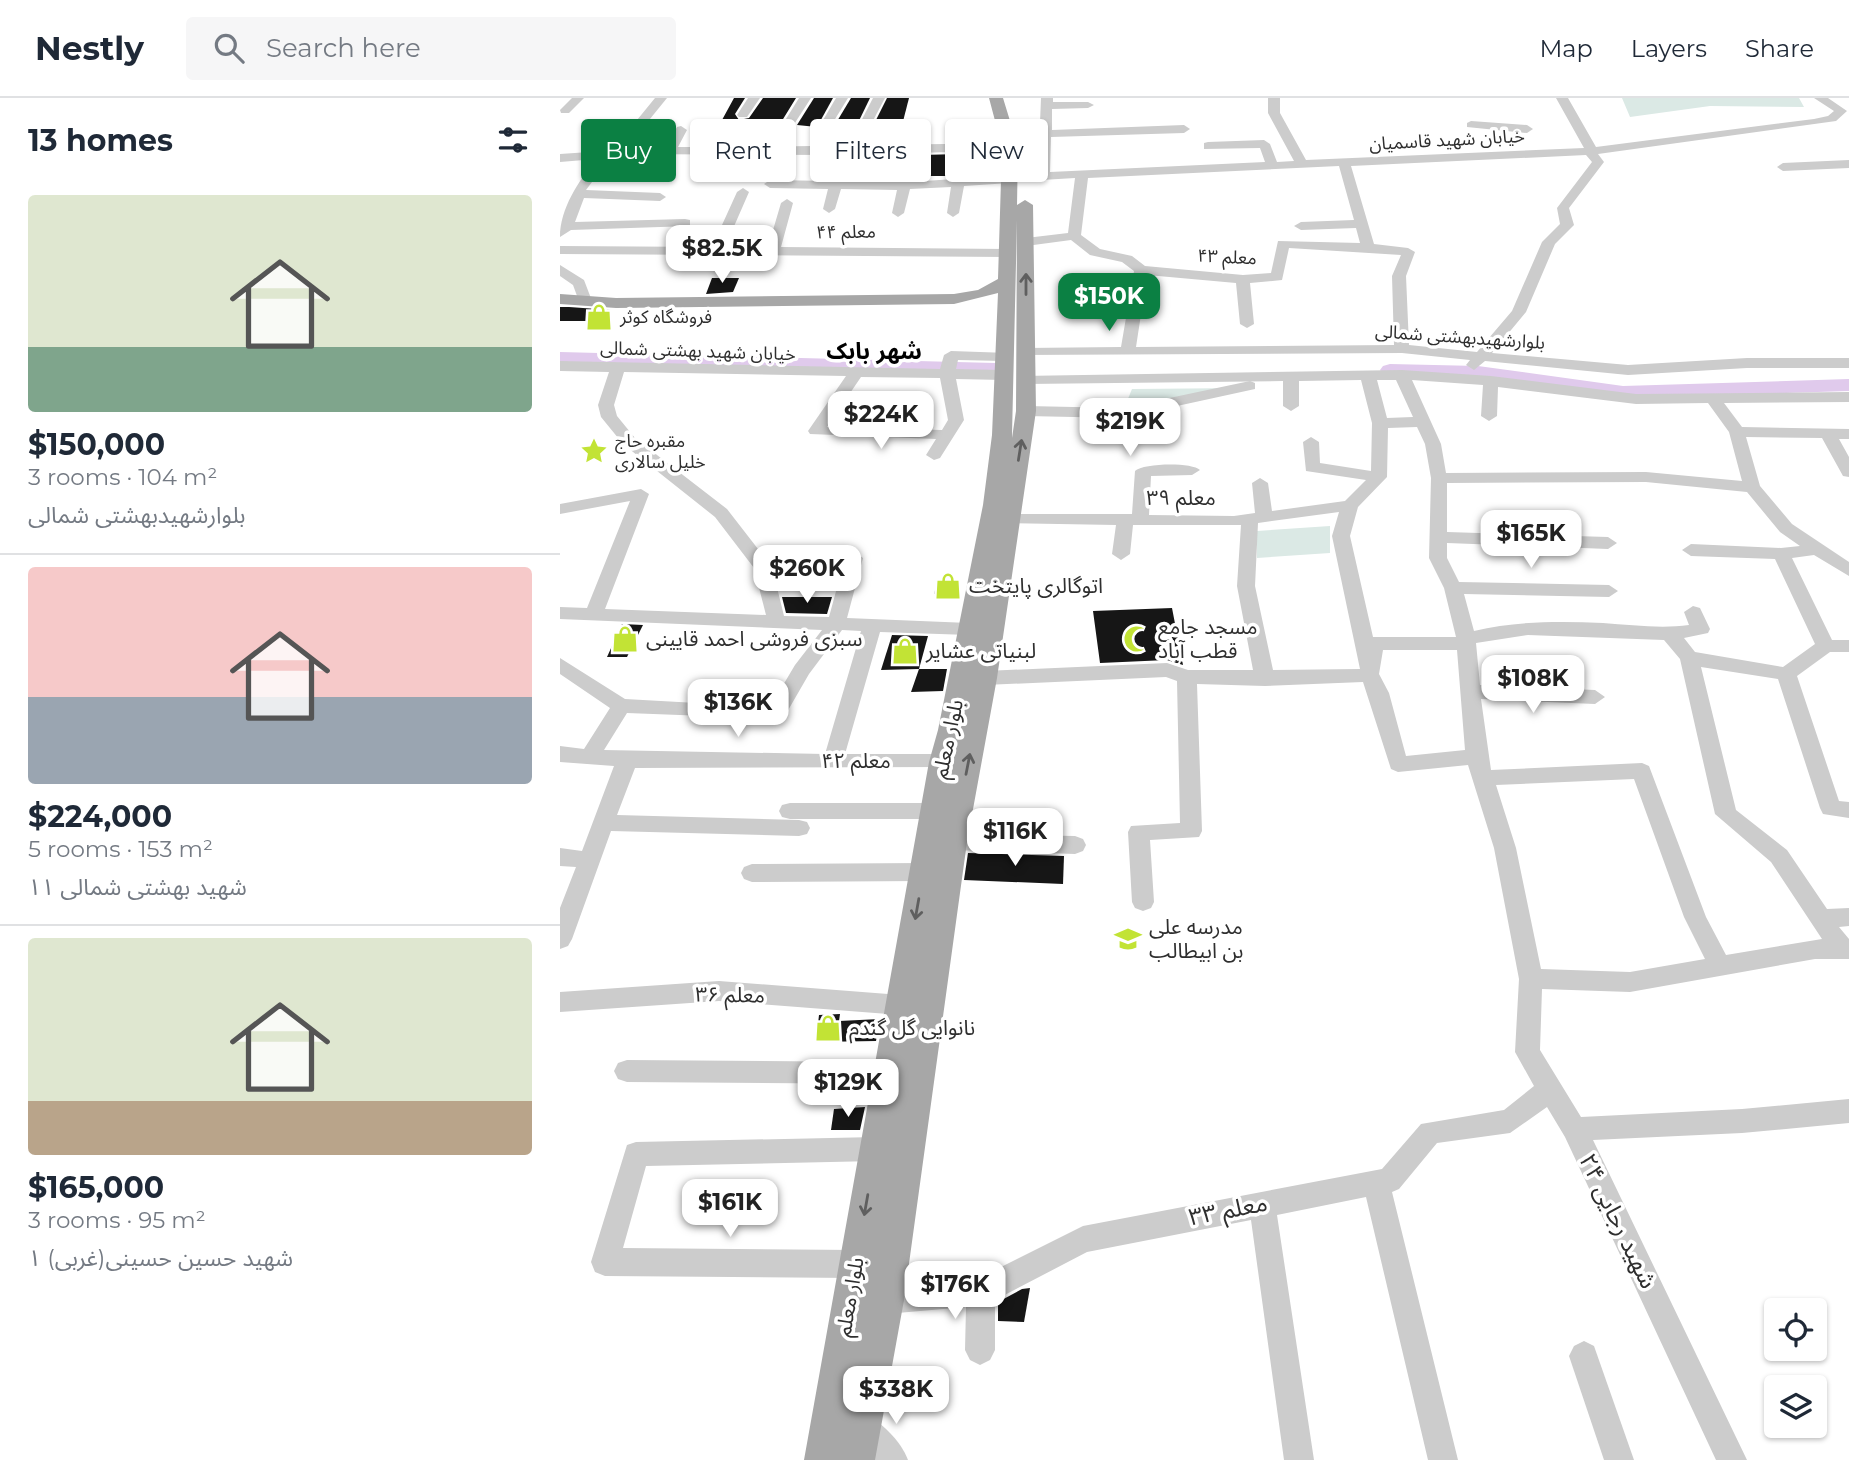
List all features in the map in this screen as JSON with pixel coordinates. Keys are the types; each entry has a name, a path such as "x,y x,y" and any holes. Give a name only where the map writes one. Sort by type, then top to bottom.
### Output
{"main road":[{"name":"بلوار معلم","path":"996,98 1002,119"},
{"name":"بلوار معلم","path":"1012,98 1018,119"},
{"name":"بلوار معلم","path":"823,1460 942,762 963,729 985,678 1005,509 1002,435 1004,326 1007,253 1017,182"},
{"name":"بلوار معلم","path":"856,1460 886,1300 953,842 969,629 1005,509 1026,411 1026,242 1018,182"},
{"path":"560,299 954,299 983,295 1006,282"},
{"path":"954,299 976,304 993,313 1004,326"}],"street":[{"path":"565,111 578,98"},
{"path":"644,119 661,98"},
{"path":"743,119 754,98"},
{"path":"792,119 805,98"},
{"path":"830,119 842,98"},
{"path":"868,119 879,98"},
{"path":"1274,98 1274,113 1301,163"},
{"path":"1461,379 1519,313 1549,242 1567,225 1563,208 1598,162 1562,98"},
{"path":"1820,98 1841,111 1832,119"},
{"path":"1048,102 1087,105"},
{"name":"خیابان شهید قاسمیان","path":"1048,176 1161,165 1273,166 1338,162 1491,141 1591,151 1849,119"},
{"path":"1471,125 1491,141 1527,129"},
{"path":"1048,134 1184,129"},
{"path":"676,140 681,130"},
{"path":"1208,146 1264,144 1273,166"},
{"path":"1325,146 1338,162 1368,247 1408,252 1399,276 1402,349"},
{"path":"560,158 581,157"},
{"path":"1783,166 1849,164"},
{"path":"1026,242 1074,236 1082,174"},
{"path":"584,182 564,229 685,223"},
{"path":"829,209 838,182"},
{"path":"898,214 904,182"},
{"name":"خیابان شهید قاسمیان","path":"769,184 903,186 970,182"},
{"path":"953,213 958,183"},
{"path":"716,253 743,192"},
{"path":"579,194 660,197"},
{"path":"773,252 787,203"},
{"path":"1301,226 1362,225"},
{"name":"معلم ۴۳","path":"1074,236 1094,252 1127,259 1141,270 1243,279 1277,277 1283,244 1368,247"},
{"name":"معلم ۴۴","path":"560,250 1007,253"},
{"path":"560,269 579,283 585,301"},
{"path":"1128,351 1141,270"},
{"path":"1243,279 1247,324"},
{"name":"بلوارشهیدبهشتی شمالی","path":"1190,366 1402,349 1628,370 1747,363 1849,363"},
{"name":"بلوارشهیدبهشتی شمالی","path":"1025,352 1128,351 1190,366 1285,377 1402,375 1491,381 1636,399 1849,397"},
{"path":"1077,379 1078,352"},
{"name":"خیابان شهید بهشتی شمالی","path":"560,366 855,374 1004,365"},
{"path":"1026,379 1077,379 1190,366"},
{"path":"618,368 606,405 610,416 629,441 721,513 763,567 777,623"},
{"path":"934,455 957,420 948,368"},
{"path":"855,374 816,430 947,435"},
{"name":"شهید رجایی ۲۴","path":"1402,375 1433,444 1439,478 1438,558 1453,589 1466,638 1476,757 1505,848 1531,979 1527,1052 1574,1129 1732,1460"},
{"path":"1368,376 1380,423 1380,477 1350,505 1341,536 1370,673 1379,693 1398,764 1476,757"},
{"path":"1026,411 1122,412 1151,409 1285,377 1291,407"},
{"path":"1489,416 1491,381"},
{"path":"1714,400 1737,432 1752,487 1786,528 1814,549 1847,567"},
{"path":"1380,423 1421,422"},
{"path":"1737,432 1849,433"},
{"path":"1828,434 1849,472"},
{"path":"1311,442 1312,467 1380,477"},
{"path":"1121,554 1132,521 1143,471 1192,470"},
{"path":"1439,478 1646,477 1752,487"},
{"path":"1260,483 1246,586 1265,679"},
{"path":"560,509 640,494 593,615"},
{"name":"معلم ۳۹","path":"1005,509 1132,521 1257,518 1350,505"},
{"path":"1439,537 1608,543"},
{"path":"1690,550 1780,554 1814,549"},
{"path":"1780,554 1826,646"},
{"path":"560,665 621,706 776,714 802,670 836,625 854,558"},
{"path":"1453,589 1609,591"},
{"path":"1370,673 1375,643 1454,645 1466,638 1541,628 1670,634 1700,629 1693,612"},
{"path":"560,613 969,629"},
{"path":"833,761 872,627"},
{"path":"1670,634 1689,658 1726,814 1779,856 1821,919 1845,949"},
{"path":"1689,658 1786,674 1826,646 1849,646"},
{"path":"985,678 1177,674 1265,679 1340,678 1370,673"},
{"path":"1143,902 1139,832 1191,831 1177,674"},
{"path":"1786,674 1831,808 1849,810"},
{"path":"1472,692 1595,697"},
{"path":"589,757 621,706"},
{"name":"معلم ۴۲","path":"560,754 627,760 942,762"},
{"path":"560,939 627,760"},
{"path":"1483,778 1642,771 1695,917 1719,964"},
{"path":"604,823 794,819 934,811"},
{"path":"953,842 1075,845"},
{"path":"560,858 590,860"},
{"path":"752,873 923,872"},
{"path":"1821,919 1849,917"},
{"path":"1531,979 1630,982 1815,948 1845,949"},
{"name":"معلم ۳۶","path":"560,1002 719,991 901,1005"},
{"path":"627,1071 889,1073"},
{"name":"معلم ۳۳","path":"886,1300 981,1292 1083,1239 1390,1180 1430,1132 1510,1121 1550,1089"},
{"path":"1574,1129 1742,1121 1849,1111"},
{"path":"855,1264 605,1262 636,1154 876,1149"},
{"path":"1376,1182 1443,1460"},
{"path":"1262,1203 1298,1460"},
{"path":"980,1350 981,1292"},
{"path":"1584,1356 1619,1460"},
{"path":"861,1427 894,1460"}],"shaded area":[{"path":"1622,98 1799,98 1804,107 1710,106 1630,117"},
{"path":"1243,388 1121,416 1132,389"},
{"path":"1330,526 1330,553 1257,558 1257,531"}],"building":[{"path":"734,98 745,98 735,114 738,119 723,119"},
{"path":"763,98 796,98 783,119 744,119 749,118"},
{"path":"814,98 833,98 821,119 810,119 810,126 797,125"},
{"path":"851,98 870,98 860,119 838,119"},
{"path":"887,98 909,98 904,119 876,119"},
{"path":"945,154 945,176 931,176 931,155"},
{"path":"712,278 739,278 733,292 706,294"},
{"path":"560,307 611,310 603,326 586,326 589,321 560,321"},
{"name":"اتوگالری پایتخت","path":"938,579 961,579 958,593 934,594"},
{"path":"782,597 832,597 827,614 786,613"},
{"name":"مسجد جامع قطب آباد","path":"1172,608 1183,665 1167,660 1100,663 1093,611"},
{"name":"سبزی فروشی احمد قایینی","path":"622,624 643,625 627,657 607,657"},
{"name":"لبنیاتی عشایر","path":"892,635 928,636 919,669 881,670"},
{"path":"919,669 947,669 943,691 911,692"},
{"path":"968,853 1064,856 1063,884 964,880"},
{"path":"840,1014 839,1021 880,1019 876,1041 816,1042 819,1015"},
{"path":"865,1107 860,1130 831,1130 834,1109"},
{"path":"1030,1288 1024,1322 998,1321 998,1302 1022,1289"}],"waterway":[{"path":"560,358 995,369"},
{"path":"1390,370 1478,372 1623,392 1849,385"}],"place":[{"name":"فروشگاه کوثر","path":"599,317"},
{"name":"مقبره حاج خلیل سالاری","path":"594,451"},
{"name":"اتوگالری پایتخت","path":"948,586"},
{"name":"سبزی فروشی احمد قایینی","path":"625,639"},
{"name":"مسجد جامع قطب آباد","path":"1137,639"},
{"name":"لبنیاتی عشایر","path":"905,651"},
{"name":"مدرسه علی بن ابیطالب","path":"1128,939"},
{"name":"نانوایی گل گندم","path":"828,1028"}],"district":[{"name":"شهر بابک","path":"874,351"}]}
